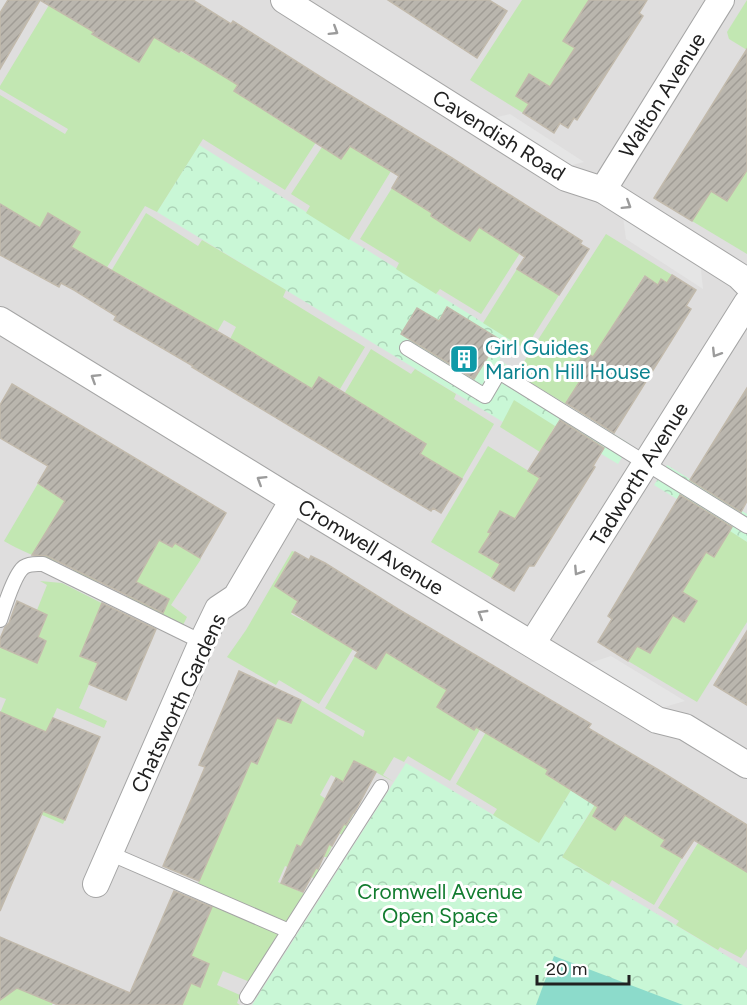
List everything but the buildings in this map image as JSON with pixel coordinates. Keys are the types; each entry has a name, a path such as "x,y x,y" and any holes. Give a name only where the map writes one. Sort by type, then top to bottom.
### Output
{"street":[{"name":"Cavendish Road","path":"284,0 566,178 603,190 739,276 747,284"},
{"name":"Walton Avenue","path":"603,190 722,0"},
{"name":"Tadworth Avenue","path":"532,644 747,303"},
{"name":"Cromwell Avenue","path":"3,327 657,720 685,727 747,765"},
{"name":"Chatsworth Gardens","path":"96,884 218,609 236,597 293,500"}],"lane":[{"path":"407,348 485,396 499,372 747,526"},
{"path":"0,620 20,571 25,566 43,564 202,642"},
{"path":"247,997 381,787"},
{"path":"109,853 289,930"}],"shaded area":[{"path":"0,0 747,0 747,1005 0,1005"},
{"path":"510,114 584,162 553,170 477,122"},
{"path":"621,202 699,251 703,289 626,239"},
{"path":"611,656 685,701 658,709 584,665"},
{"path":"554,956 683,1005 536,1005"}],"green space":[{"path":"522,0 589,0 564,40 575,48 550,87 517,96 529,104 523,113 470,80"},
{"path":"747,0 747,50 729,39 727,32"},
{"path":"49,5 66,15 72,5 108,9 93,34 139,62 154,37 202,63 243,78 234,91 255,104 266,93 257,106 294,130 303,117 324,130 285,190 203,139 157,212 145,206 101,277 71,247 79,232 48,214 40,228 0,204 0,95 65,134 68,129 0,89"},
{"path":"199,145 511,340 499,360 518,372 517,374 630,444 618,464 515,402 503,422 157,212"},
{"path":"350,146 391,171 349,240 306,213 310,206 291,194 322,147 341,159"},
{"path":"747,170 747,254 692,221 711,191 727,201"},
{"path":"392,188 412,200 436,207 431,216 451,229 479,226 520,253 481,314 440,289 436,294 396,269 399,263 360,239"},
{"path":"146,213 198,246 202,240 286,290 283,297 365,347 340,389 319,377 312,389 230,339 236,327 224,320 217,332 125,277 123,280 110,273"},
{"path":"606,234 672,275 667,283 661,279 658,285 644,276 606,336 597,360 585,353 573,372 582,378 566,404 516,374"},
{"path":"517,269 559,295 525,349 483,323"},
{"path":"371,349 411,374 415,369 456,394 454,399 494,424 462,479 420,454 426,444 344,394"},
{"path":"514,400 555,426 540,452 500,427"},
{"path":"488,446 540,478 515,519 488,532 491,533 479,552 500,565 492,578 431,542"},
{"path":"50,463 150,534 172,547 175,543 201,559 171,605 187,617 182,627 127,599 128,594 100,580 95,583 74,572 72,566 59,559 56,564 4,541"},
{"path":"667,465 747,514 747,542 654,485"},
{"path":"730,531 747,542 747,622 697,702 628,661 637,646 673,615 685,622 697,601 682,592 706,552 714,557"},
{"path":"292,551 295,552 275,586 298,601 291,614 304,621 312,608 353,649 319,704 279,680 276,685 227,657 246,630"},
{"path":"40,581 62,583 155,630 100,608 90,632 84,657 98,663 79,708 107,721 104,728 57,708 14,799 65,820 63,824 0,797 0,713 6,699 0,697 0,647 38,662 46,641 11,626 41,631 47,615 37,610 47,585"},
{"path":"386,652 447,690 437,707 446,713 468,701 457,719 474,730 485,712 489,714 450,781 408,756 404,762 394,757 383,775 394,782 355,761 343,782 331,775 320,795 326,799 320,812 346,825 354,813 342,835 316,821 309,834 332,846 327,857 297,845 292,858 320,872 316,879 285,866 278,882 308,895 287,925 197,886 239,787 236,783 277,718 291,723 301,700 363,737 365,731 325,708 355,656 376,669"},
{"path":"486,732 529,755 528,758 548,770 546,774 571,790 539,843 493,815 497,809 456,784"},
{"name":"Cromwell Avenue Open Space","path":"604,737 628,751 562,857 747,968 747,1005 252,1005 406,763 539,842"},
{"path":"598,800 602,802 593,816 615,830 625,815 665,840 662,846 682,858 654,905 612,880 609,885 562,857"},
{"path":"698,843 747,872 747,949 741,958 720,947 718,950 676,925 679,921 658,908"},
{"path":"213,904 280,935 250,982 223,971 217,985 240,995 237,1003 240,1005 177,1005 182,1004 191,983 200,987 209,964 191,956"},
{"path":"9,984 53,1003 52,1005 0,1005 0,1000"}],"place":[{"name":"Girl Guides Marion Hill House","path":"464,359"}]}
